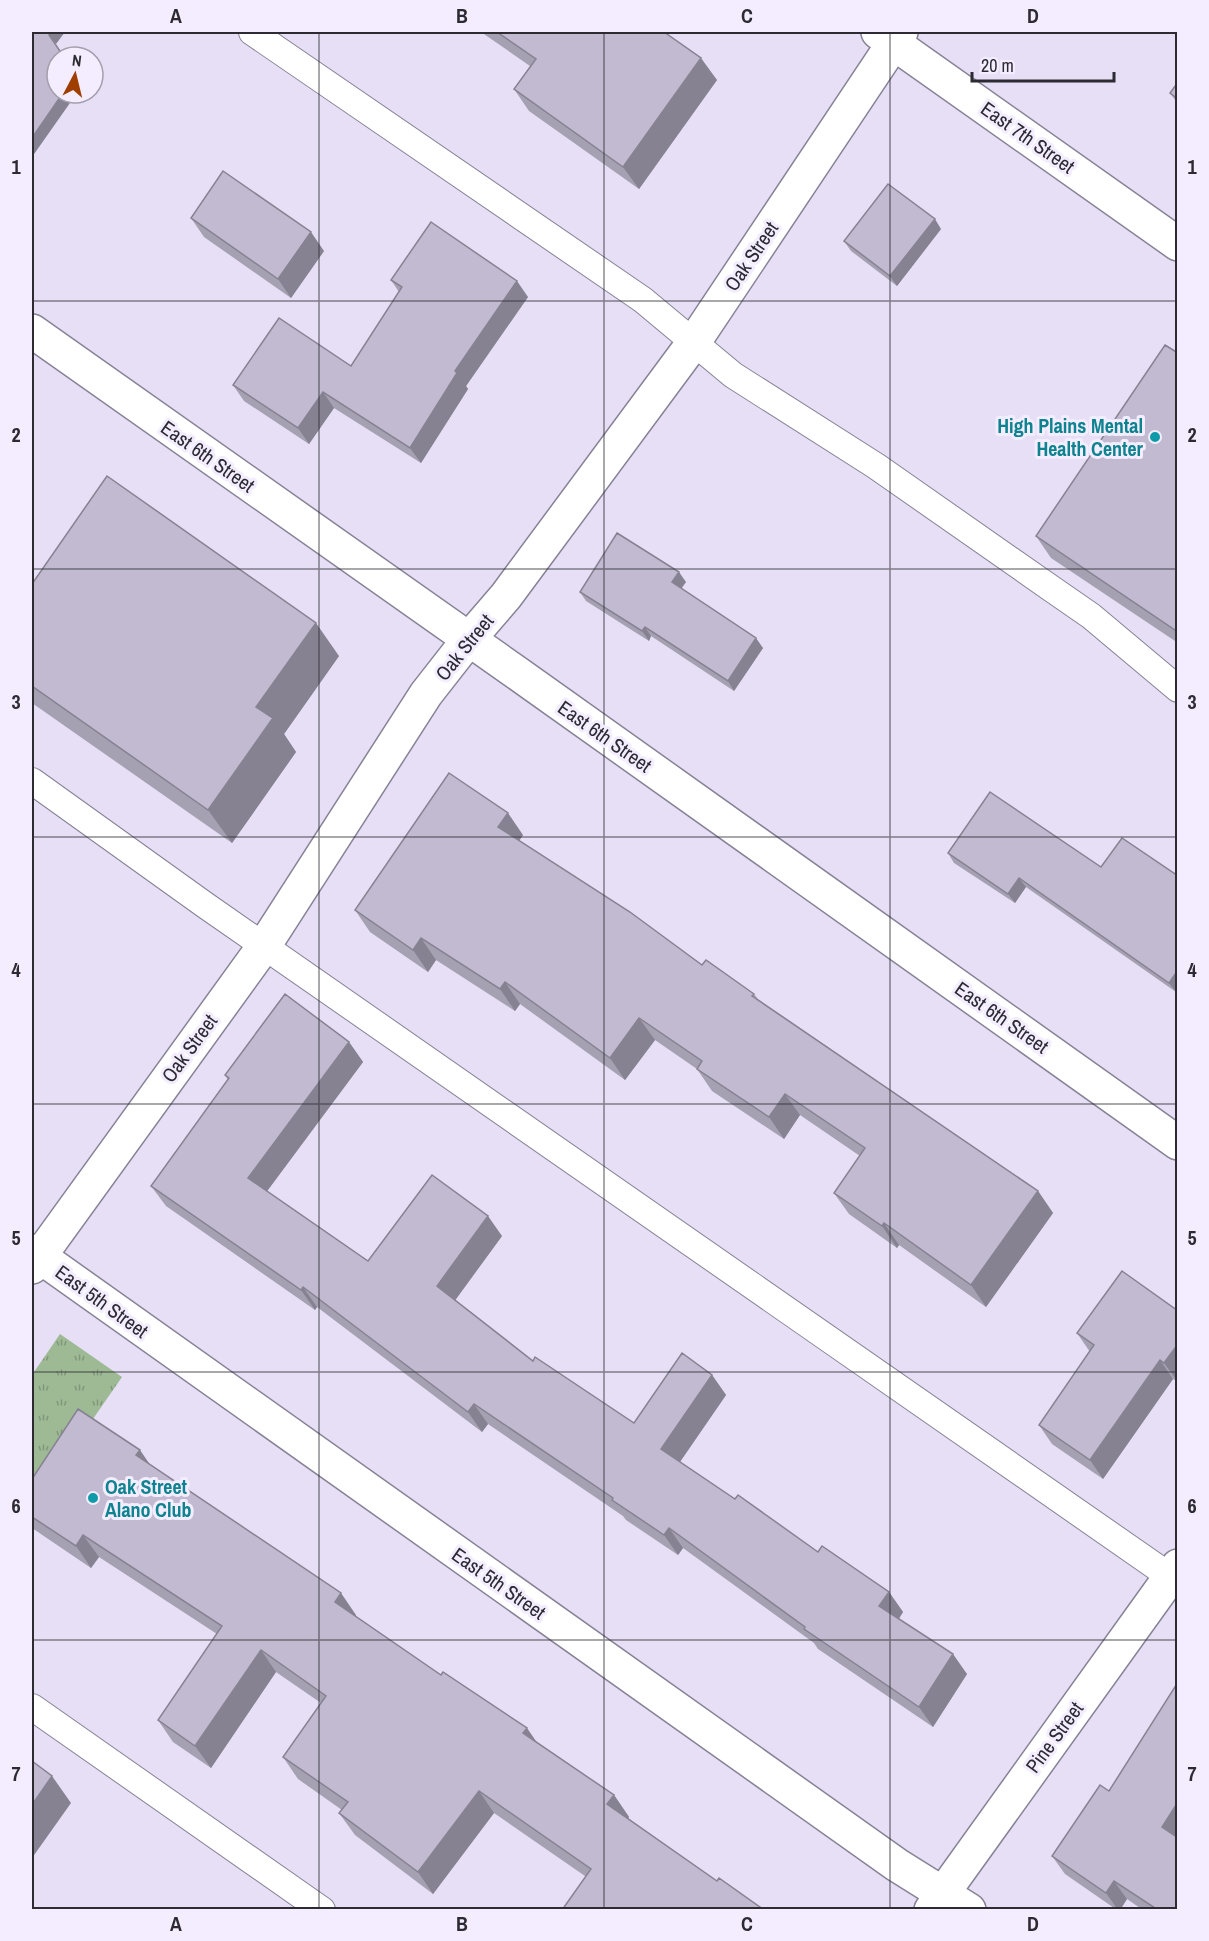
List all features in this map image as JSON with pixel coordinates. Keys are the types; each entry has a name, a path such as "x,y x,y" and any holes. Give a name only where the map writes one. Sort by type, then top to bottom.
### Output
{"street":[{"name":"Oak Street","path":"34,1258 264,945 426,694 506,596 694,342 890,35"},
{"name":"East 7th Street","path":"890,35 1178,244"},
{"name":"East 6th Street","path":"32,331 1178,1143"},
{"name":"East 5th Street","path":"34,1258 948,1904"},
{"name":"Pine Street","path":"948,1904 1175,1575"}],"lane":[{"path":"252,32 643,300 734,375 876,466 1091,616 1178,689"},
{"path":"32,781 264,945 1175,1575"},
{"path":"32,1707 322,1910"}],"green space":[{"path":"60,1334 122,1377 32,1507 32,1375"}],"building":[{"path":"32,32 51,32 49,35 56,45 45,45 45,105 55,105 32,138"},
{"path":"497,32 664,32 701,58 623,167 514,89 536,59"},
{"path":"1178,82 1178,99 1170,93"},
{"path":"223,171 311,232 278,279 191,218"},
{"path":"888,184 935,219 890,276 844,241"},
{"path":"431,222 517,281 455,371 457,373 410,448 323,392 298,428 233,385 279,318 351,366 402,287 391,280"},
{"path":"1165,345 1178,353 1178,632 1036,536"},
{"path":"107,476 316,623 256,707 273,718 208,810 32,686 32,584"},
{"path":"617,533 679,572 672,582 756,638 728,681 645,627 642,631 580,592"},
{"path":"449,773 508,813 498,827 630,912 702,965 706,960 754,994 752,996 1038,1191 971,1285 884,1223 882,1226 834,1193 865,1148 785,1094 769,1117 697,1069 702,1061 639,1018 610,1058 505,982 500,989 421,938 413,950 355,910"},
{"path":"990,792 1101,867 1122,838 1178,876 1178,970 1169,983 1019,878 1008,894 948,853"},
{"path":"285,994 349,1042 248,1178 368,1261 432,1175 488,1216 437,1286 533,1361 535,1357 634,1423 682,1353 712,1375 661,1449 735,1499 738,1495 818,1552 822,1546 889,1592 879,1606 953,1654 919,1707 804,1629 805,1627 669,1528 664,1535 474,1404 468,1412 303,1287 301,1290 151,1186 229,1078 225,1075"},
{"path":"1122,1271 1178,1311 1178,1344 1164,1363 1160,1360 1090,1460 1039,1425 1094,1345 1077,1333"},
{"path":"78,1409 140,1450 136,1455 341,1593 335,1602 441,1675 443,1672 527,1728 523,1733 614,1795 607,1804 717,1881 719,1878 764,1910 562,1910 591,1869 479,1791 418,1872 339,1813 348,1802 283,1757 326,1696 261,1650 195,1746 158,1720 222,1626 83,1535 76,1546 32,1517 32,1479"},
{"path":"1178,1682 1178,1802 1162,1827 1178,1838 1178,1910 1158,1910 1114,1881 1106,1893 1052,1856 1100,1785 1109,1791"},
{"path":"32,1761 52,1776 32,1805"}],"place":[{"name":"High Plains Mental Health Center","path":"1155,437"},
{"name":"Oak Street Alano Club","path":"93,1498"}]}
